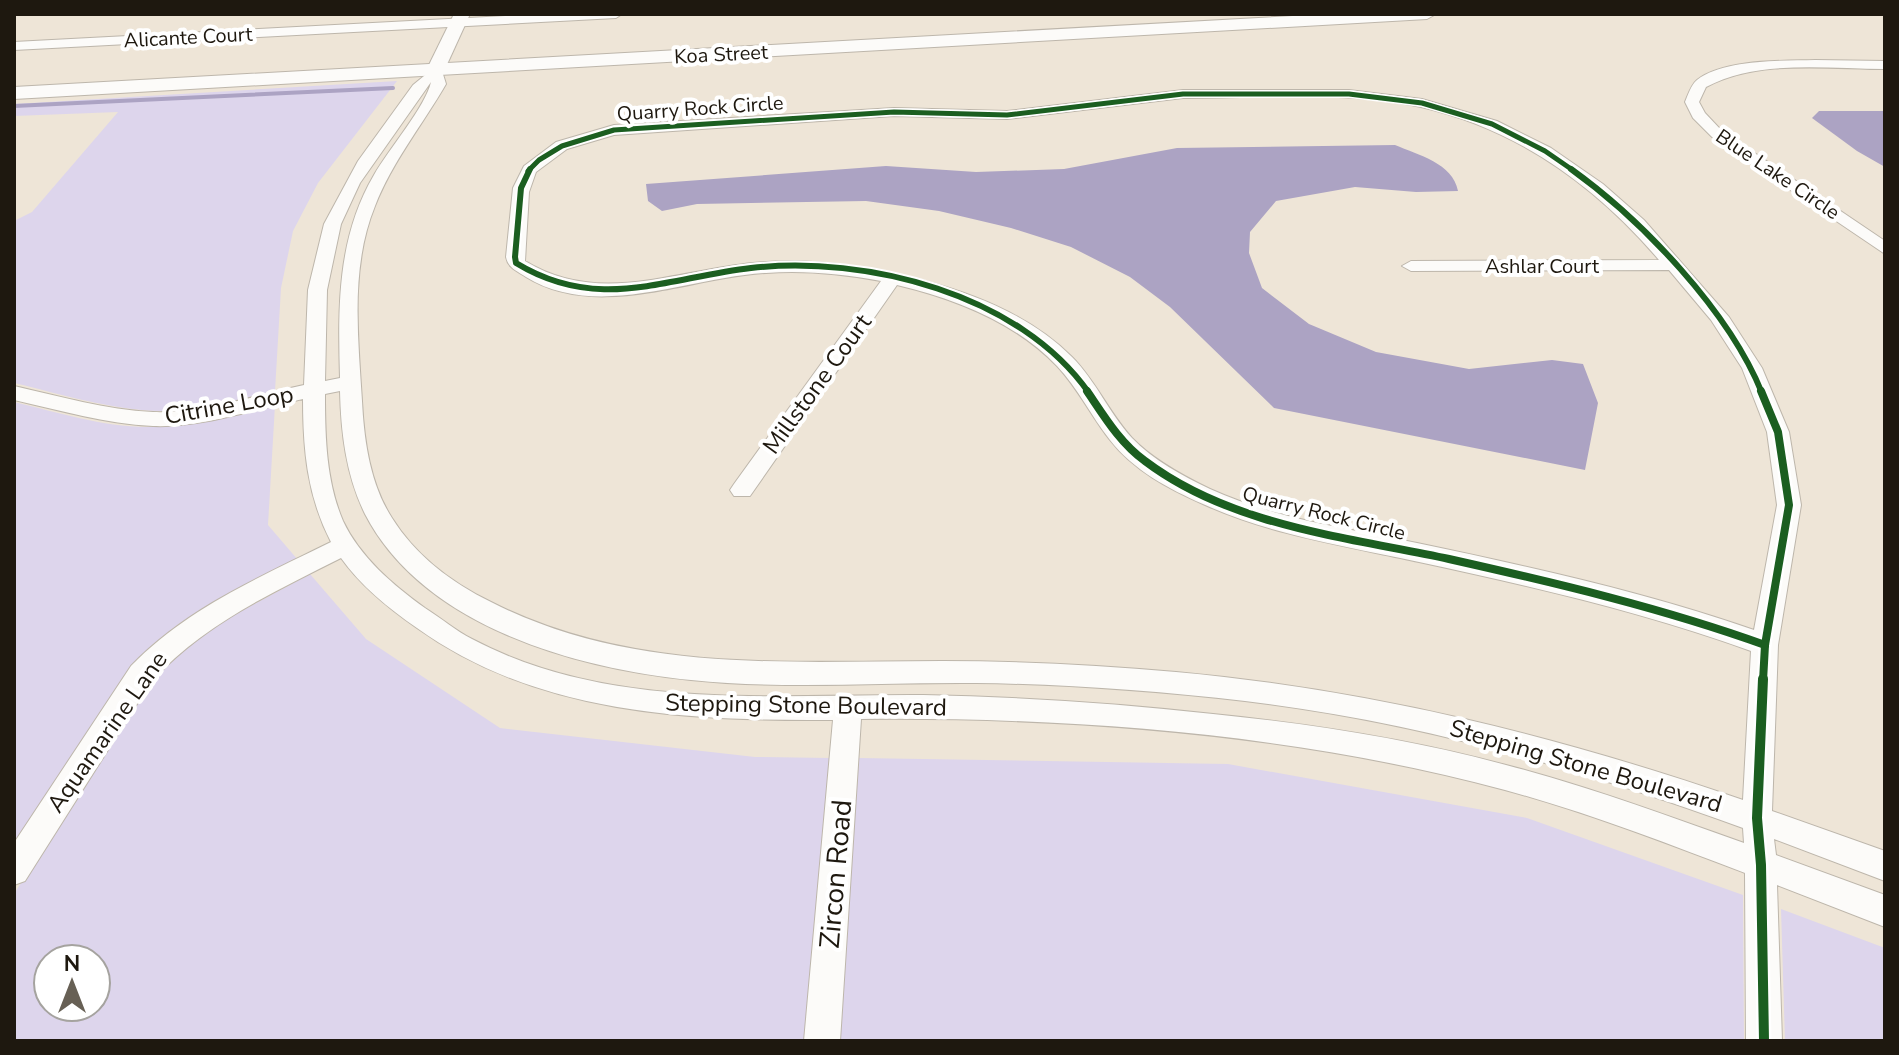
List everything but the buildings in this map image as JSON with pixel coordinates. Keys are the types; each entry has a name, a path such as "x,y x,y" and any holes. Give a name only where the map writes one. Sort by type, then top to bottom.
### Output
{"main road":[{"name":"Koa Street","path":"14,93 1427,14"}],"street":[{"name":"Alicante Court","path":"14,46 460,18 616,14"},
{"path":"435,71 460,18"},
{"name":"Blue Lake Circle","path":"1885,65 1739,69 1707,79 1695,89 1692,102 1698,115 1717,134 1885,249"},
{"name":"Stepping Stone Boulevard","path":"1885,866 1757,818 1574,758 1471,730 1288,695 1132,680 995,673 751,672 654,665 567,646 493,617 427,575 386,529 364,485 352,430 347,302 358,236 367,207 439,84 435,71 419,82 395,124 362,167 338,210 323,252 314,306 315,435 323,499 345,545 393,599 464,648 544,680 640,701 741,707 980,708 1131,716 1298,736 1467,768 1570,796 1885,911"},
{"name":"Quarry Rock Circle","path":"1761,865 1757,818 1765,645 1789,505 1778,432 1752,368 1719,317 1611,199 1526,140 1458,112 1380,96 1242,92 1183,94 1007,115 894,112 614,130 580,138 550,152 532,166 522,183 513,248 516,263 529,274 554,284 585,289 616,289 755,268 852,270 935,288 987,308 1032,333 1065,363 1126,446 1171,478 1224,505 1298,527 1596,591 1698,619 1765,645"},
{"name":"Ashlar Court","path":"1411,266 1674,265"},
{"name":"Millstone Court","path":"742,490 893,278"},
{"name":"Citrine Loop","path":"14,393 111,414 154,419 190,416 350,382"},
{"name":"Aquamarine Lane","path":"14,870 141,674 160,651 188,629 345,545"},
{"name":"Zircon Road","path":"822,1041 848,707"},
{"path":"1761,865 1764,1041"}],"shaded area":[{"path":"397,81 318,183 293,231 281,288 275,391 203,407 160,411 105,405 14,383 14,221 32,212 118,112 14,116 14,104"},
{"path":"1819,111 1885,111 1885,167 1812,118"},
{"path":"1395,145 1442,167 1455,181 1458,191 1416,192 1355,187 1276,201 1250,232 1249,253 1262,288 1309,324 1376,352 1469,369 1552,360 1583,364 1598,403 1585,470 1274,408 1170,307 1130,277 1071,247 1011,228 939,211 866,201 697,204 662,211 648,201 646,184 886,166 976,172 1064,169 1177,148"},
{"path":"14,402 97,422 147,427 195,422 275,405 268,525 298,560 180,623 152,645 128,672 14,846"},
{"path":"310,574 366,639 500,728 755,757 830,758 804,1041 14,1041 14,894 154,675 193,637"},
{"path":"859,758 1228,764 1527,818 1743,895 1744,1041 839,1041"},
{"path":"1781,909 1885,948 1885,1041 1785,1041"}],"waterway":[{"path":"14,106 393,88"}],"cycle path":[{"path":"1764,1041 1761,865 1757,818 1765,645 1789,505 1778,432 1752,368 1719,317 1638,224 1597,188 1545,151 1492,124 1422,103 1349,94 1183,94 1007,115 894,112 614,130 550,152 530,169 523,181 515,238 516,263 542,279 570,287 600,290 631,288 753,268 807,267 879,275 942,291 1008,319 1047,346 1065,362 1134,453 1212,499 1247,513 1295,526 1592,592 1679,616 1765,645"}]}
